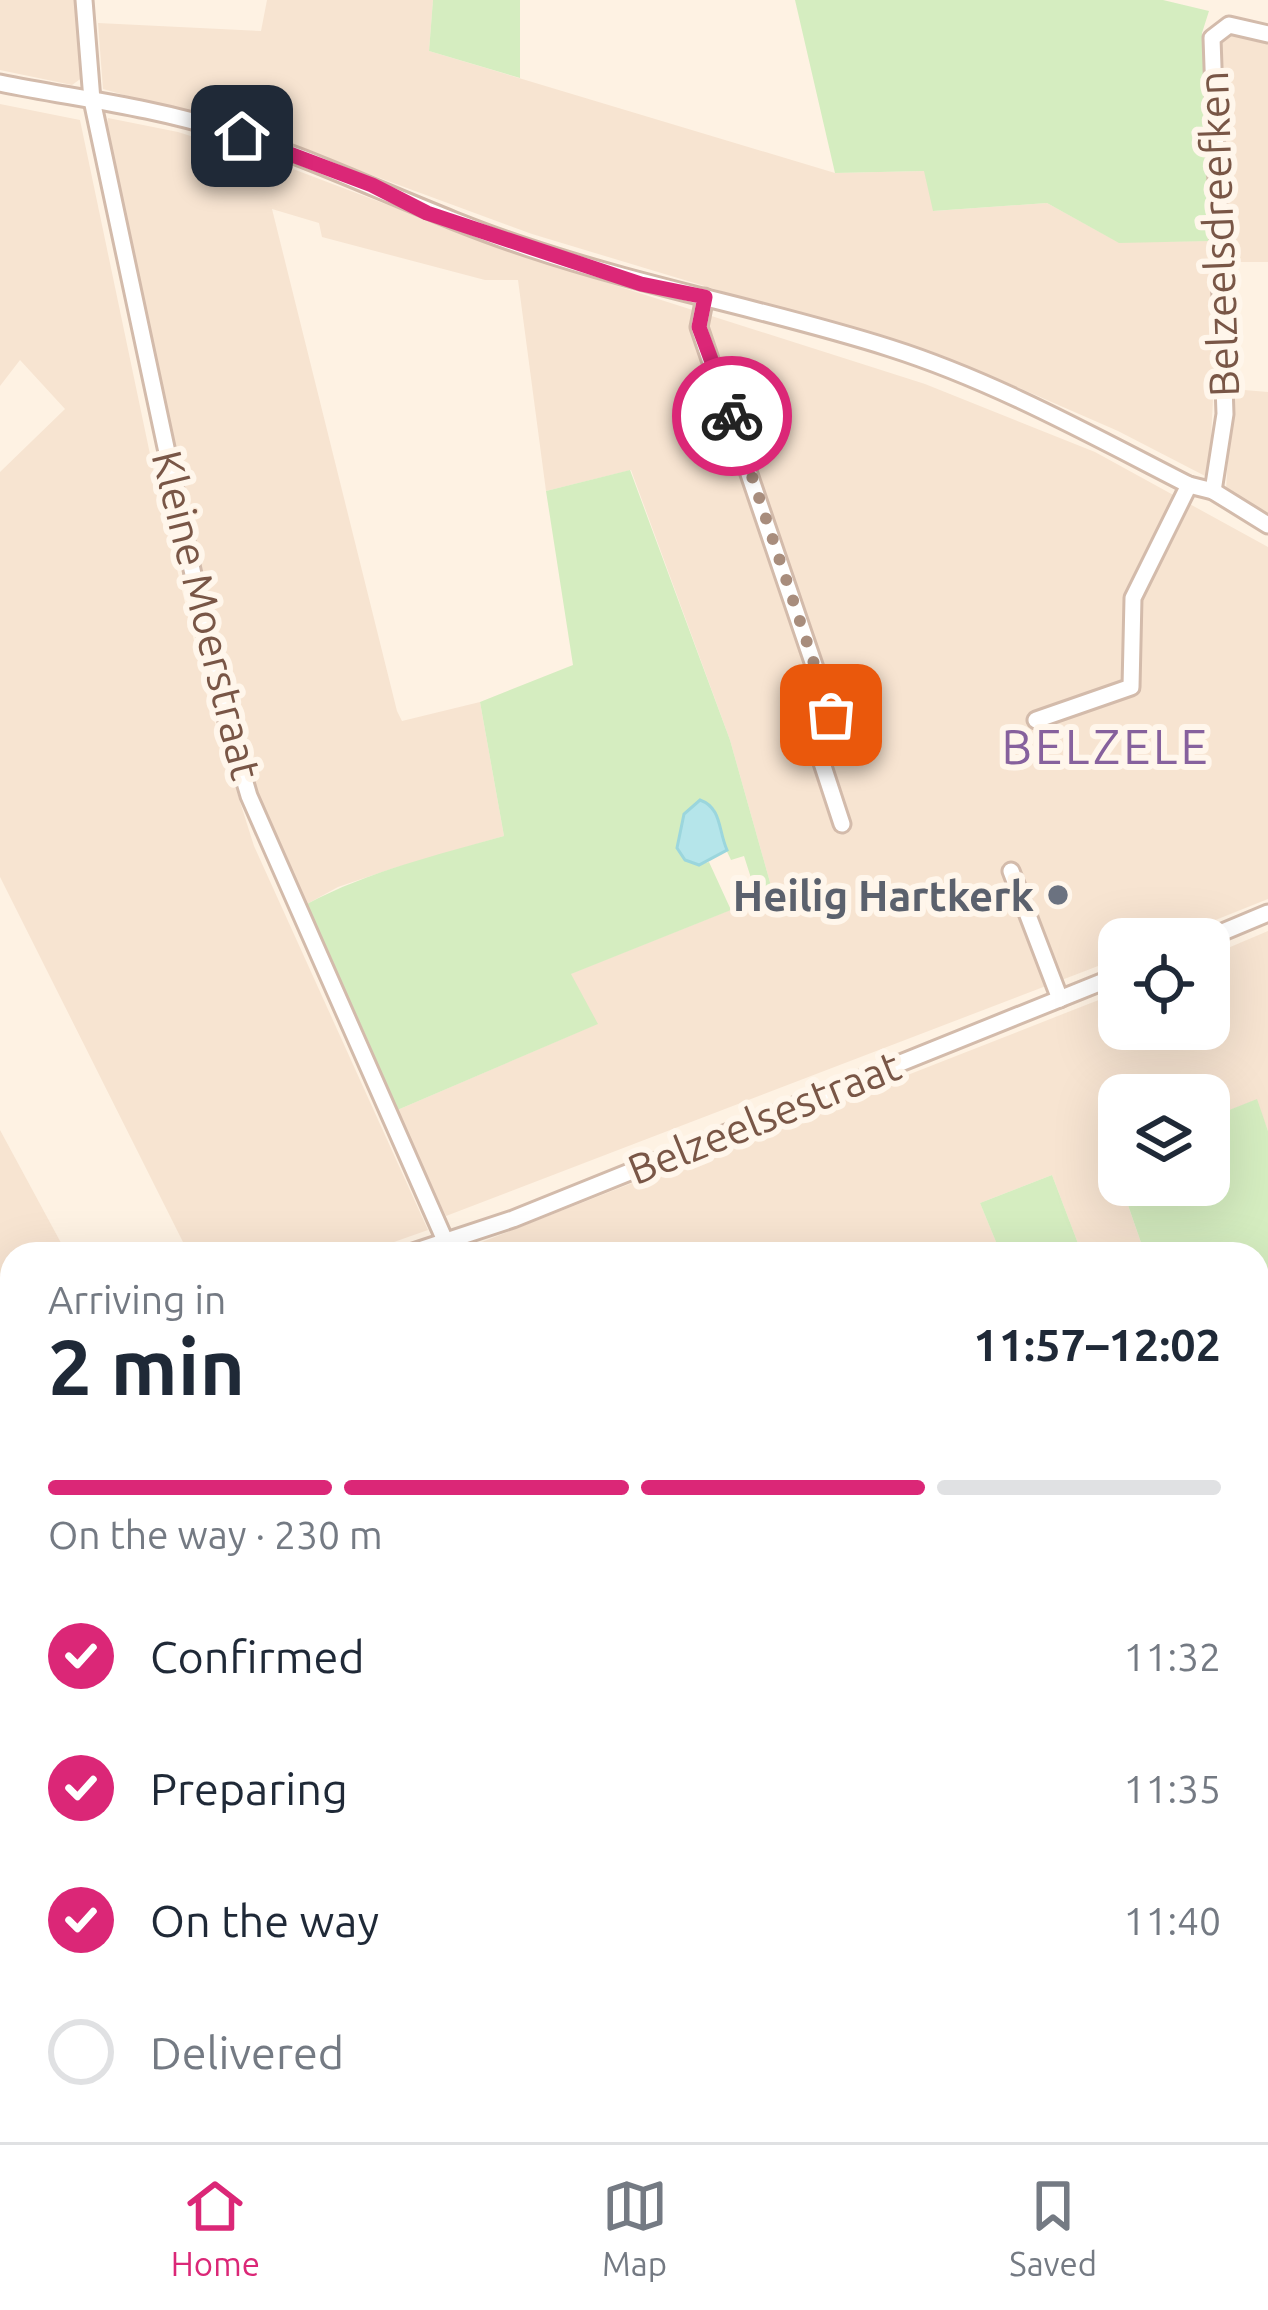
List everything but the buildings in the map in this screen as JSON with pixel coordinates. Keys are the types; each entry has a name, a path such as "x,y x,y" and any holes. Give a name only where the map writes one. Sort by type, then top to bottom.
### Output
{"street":[{"name":"Kleine Moerstraat","path":"84,0 92,100 217,687 249,796 446,1242"},
{"name":"Belzeelsdreefken","path":"1213,491 1225,414 1212,38 1229,25 1268,34"},
{"path":"0,83 217,128 510,242 641,284 705,297 936,364 1189,485 1213,491 1268,525"},
{"path":"705,297 699,327 831,715 833,723 821,760 842,824"},
{"path":"1036,720 1131,687 1133,598 1189,485"},
{"path":"1011,871 1060,999"},
{"path":"1230,929 1268,914"},
{"name":"Belzeelsestraat","path":"460,1242 1098,984"}],"shaded area":[{"path":"0,0 77,0 83,77 72,85 0,70"},
{"path":"267,0 433,0 429,51 835,173 925,171 934,211 1047,203 1118,242 1211,241 1214,380 1209,478 1118,431 1001,380 532,234 255,132 103,89 98,23 261,31"},
{"path":"1232,32 1268,40 1268,262 1224,262 1227,221 1216,42"},
{"path":"0,104 80,120 151,459 209,704 254,846 428,1230 394,1242 183,1242 0,877 0,472 65,409 20,360 0,386"},
{"path":"108,118 178,132 285,166 520,255 925,384 1095,452 1268,547 1268,899 1220,918 1098,918 1098,966 446,1216 395,1111 597,1024 570,974 773,893 730,740 631,470 546,491 518,280 485,280 322,237 319,223 272,209 397,711 402,721 480,702 504,836 338,887 307,904 253,785 243,751 104,140"},
{"path":"1232,389 1268,392 1268,517 1226,489"},
{"path":"1268,931 1268,1131 1256,1100 1230,1110 1230,1074 1098,1074 1098,1206 1128,1206 1141,1242 1077,1242 1052,1175 980,1203 996,1242 482,1242 1098,1000 1098,1050 1230,1050 1230,947"},
{"path":"0,1130 61,1242 0,1242"}],"green space":[{"path":"433,0 520,0 520,78 429,51"},
{"path":"795,0 1163,0 1209,11 1202,33 1211,241 1119,243 1047,203 933,211 924,171 835,173"},
{"path":"630,470 730,740 773,893 758,900 744,856 731,860 715,812 700,800 684,814 677,849 699,865 709,862 731,910 571,974 598,1024 395,1111 307,904 379,873 504,836 480,702 573,665 546,491"},
{"path":"1257,1099 1268,1131 1268,1242 1141,1242 1128,1206 1230,1206 1230,1110"},
{"path":"1052,1175 1077,1242 996,1242 980,1203"}],"water":[{"path":"700,800 716,814 727,850 699,865 685,860 677,848 684,814"}],"way so far":[{"path":"732,416 831,715"}],"place":[{"name":"Heilig Hartkerk","path":"1058,895"}],"district":[{"name":"BELZELE","path":"1106,746"}],"route":[{"path":"242,136 372,185 427,213 641,284 705,297 699,327 732,416"}]}
